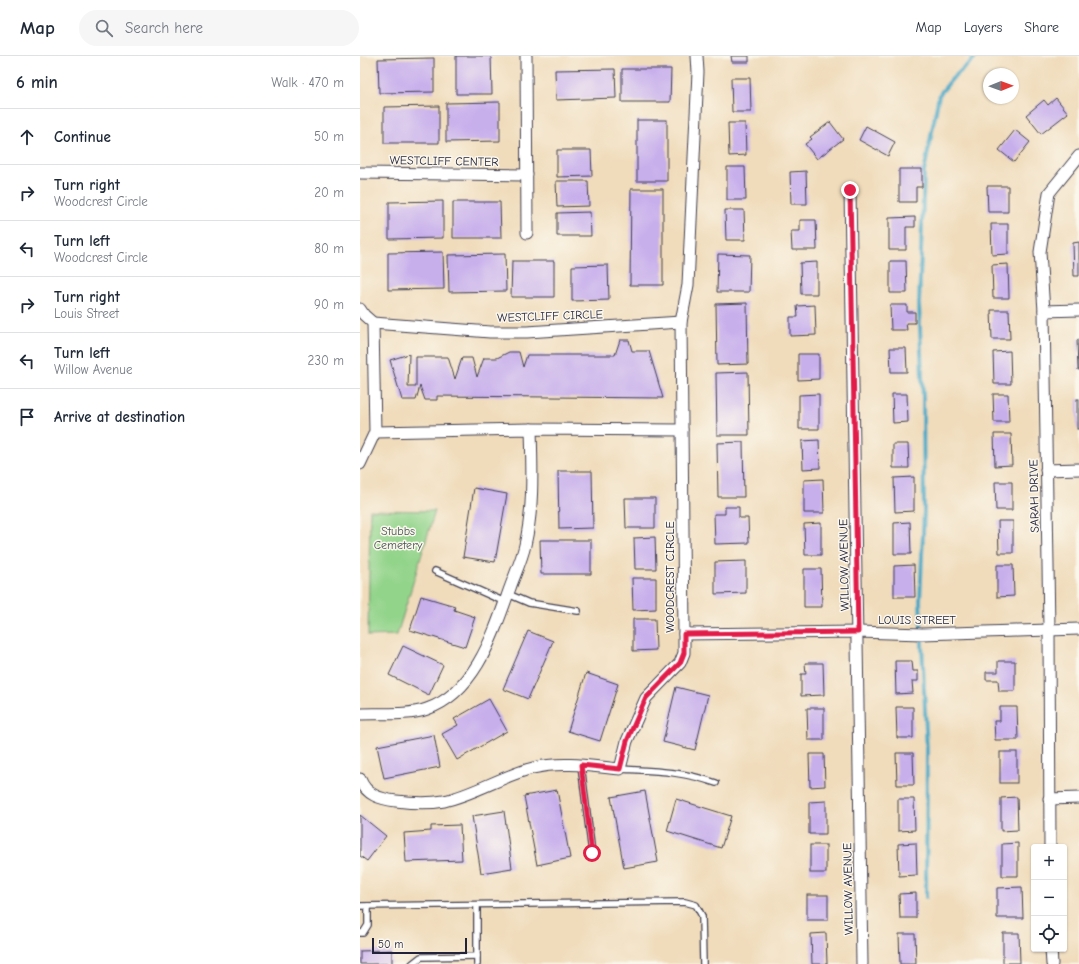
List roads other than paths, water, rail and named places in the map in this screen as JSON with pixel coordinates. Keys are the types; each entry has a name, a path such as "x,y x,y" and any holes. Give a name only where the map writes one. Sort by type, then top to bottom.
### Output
{"street":[{"path":"526,56 527,233"},
{"path":"374,432 531,429 682,430 681,322 688,286 698,72 697,56"},
{"name":"SARAH DRIVE","path":"1050,844 1049,629 1044,311 1040,252 1049,193 1079,156"},
{"name":"WESTCLIFF CENTER","path":"360,173 527,175"},
{"name":"WILLOW AVENUE","path":"850,190 862,964"},
{"path":"360,309 373,323 374,432 360,464"},
{"path":"1044,311 1079,310"},
{"name":"WESTCLIFF CIRCLE","path":"373,323 490,332 527,332 681,322"},
{"path":"360,714 400,713 426,710 446,699 464,681 480,660 506,598 525,545 530,515 532,483 531,429"},
{"name":"WOODCREST CIRCLE","path":"620,769 627,741 646,698 680,663 684,653 682,430"},
{"path":"1046,470 1079,469"},
{"name":"LOUIS STREET","path":"684,634 858,632 922,634 1079,629"},
{"path":"360,779 363,787 373,796 389,800 418,803 445,801 532,768 557,764 620,769"},
{"path":"1049,799 1079,798"},
{"path":"1051,952 1052,964"}],"lane":[{"path":"435,572 506,598 578,610"},
{"path":"581,765 592,853"},
{"path":"620,769 672,772 693,775 716,783"},
{"path":"360,906 685,902 696,906 702,916 703,964"},
{"path":"477,905 477,964"},
{"path":"360,933 363,933 368,925 368,906"},
{"path":"412,964 420,957 477,956"}],"waterway":[{"path":"926,897 927,752 920,601 924,511 923,399 919,304 924,172 939,95 952,79 977,56"}],"park label":[{"name":"Stubbs Cemetery","path":"398,538"}]}
